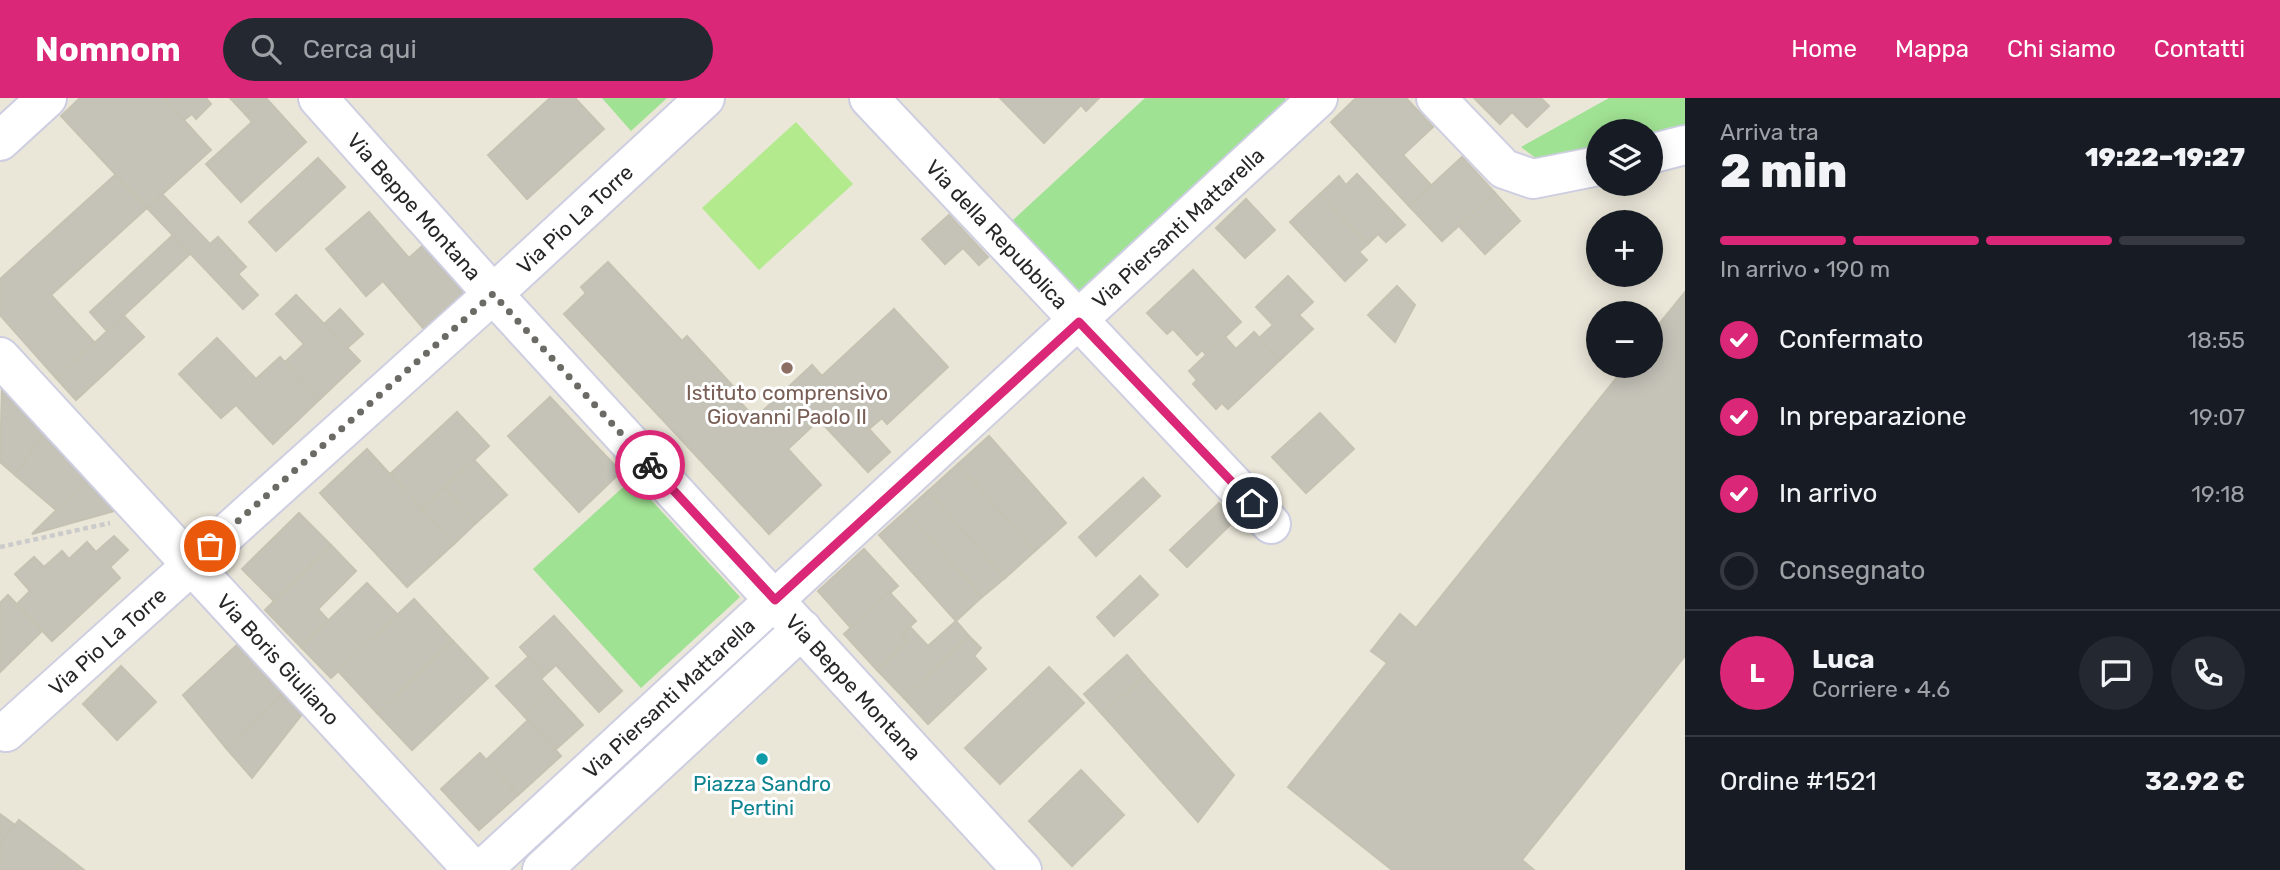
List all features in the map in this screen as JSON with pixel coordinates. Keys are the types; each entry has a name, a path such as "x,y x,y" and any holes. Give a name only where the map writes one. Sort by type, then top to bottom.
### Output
{"street":[{"path":"0,141 47,98"},
{"name":"Via Beppe Montana","path":"318,98 493,294 1022,870"},
{"name":"Via Pio La Torre","path":"6,732 493,294 705,98"},
{"name":"Via della Repubblica","path":"869,98 1271,524"},
{"name":"Via Piersanti Mattarella","path":"482,870 1079,322 1318,98"},
{"path":"1436,98 1504,169 1532,179 1586,168"},
{"path":"1663,150 1685,145"},
{"name":"Via Boris Giuliano","path":"0,357 473,870"},
{"path":"542,870 802,629"}],"path":[{"path":"0,547 145,516"}],"green space":[{"path":"602,98 667,98 631,131"},
{"path":"1145,98 1285,98 1288,102 1079,296 1011,222"},
{"path":"1609,98 1685,98 1685,129 1663,133 1663,119 1586,119 1586,149 1537,159 1521,147"},
{"path":"796,122 853,184 759,270 702,208"},
{"path":"632,479 740,597 641,688 533,569"}],"building":[{"path":"80,98 164,98 211,150 147,208 61,116"},
{"path":"164,98 206,98 211,104 196,119 192,114 184,120"},
{"path":"230,98 265,98 246,115"},
{"path":"266,98 306,142 241,202 206,164 252,122 246,115"},
{"path":"550,98 575,98 604,129 527,199 488,155"},
{"path":"1000,98 1099,98 1086,111 1081,105 1044,143"},
{"path":"1356,98 1406,98 1433,127 1403,155 1431,185 1409,206 1331,122"},
{"path":"1474,98 1541,98 1549,106 1527,127 1512,112 1500,124"},
{"path":"1462,157 1495,193 1442,241 1409,206"},
{"path":"318,158 345,187 276,251 249,222"},
{"path":"1357,174 1405,225 1386,242 1378,234 1368,244 1320,194 1339,176 1346,185"},
{"path":"115,175 147,208 51,295 95,343 56,378 0,315 0,279"},
{"path":"1495,193 1520,221 1485,254 1459,226"},
{"path":"162,194 210,244 218,237 246,267 238,274 258,295 243,309 147,208"},
{"path":"1320,194 1368,244 1359,252 1367,260 1345,281 1290,222"},
{"path":"1246,199 1275,230 1245,258 1216,228"},
{"path":"369,212 409,258 429,240 470,288 423,328 383,281 366,296 326,249"},
{"path":"949,215 972,240 945,264 922,239"},
{"path":"173,235 190,254 107,331 90,312"},
{"path":"972,240 988,257 979,265 963,248"},
{"path":"608,262 682,341 687,336 742,396 738,400 755,418 812,365 822,376 894,309 948,367 887,424 882,418 869,429 890,452 868,472 819,420 788,449 821,485 769,534 564,314 586,293 581,287"},
{"path":"1193,270 1241,322 1206,355 1202,350 1197,355 1173,329 1167,334 1147,313"},
{"path":"1288,276 1313,302 1299,315 1313,329 1280,360 1259,338 1273,325 1256,307"},
{"path":"1397,286 1415,305 1395,342 1368,315"},
{"path":"1685,292 1685,656 1522,860 1534,870 1392,870 1288,787 1387,663 1371,651 1400,614 1416,628 1616,378 1663,378 1663,319"},
{"path":"296,295 360,361 320,399 285,362 304,344 276,314"},
{"path":"340,309 363,334 347,348 324,324"},
{"path":"124,316 144,337 76,400 56,378"},
{"path":"1254,332 1280,360 1228,409 1222,403 1216,409 1193,384 1197,380 1189,371 1225,337 1236,349"},
{"path":"217,338 256,379 280,357 320,399 273,444 236,405 221,418 179,374"},
{"path":"2,387 45,433 15,475 0,462"},
{"path":"550,397 621,472 579,512 508,436"},
{"path":"457,412 489,446 422,509 390,474"},
{"path":"1320,413 1354,449 1306,493 1272,457"},
{"path":"45,433 88,479 56,510 15,475"},
{"path":"989,436 1066,523 1035,551 958,464"},
{"path":"367,449 454,544 407,587 320,493"},
{"path":"474,460 507,495 476,523 444,488"},
{"path":"958,464 1035,551 1005,578 928,491"},
{"path":"1143,478 1160,496 1096,556 1079,537"},
{"path":"88,479 118,510 32,534"},
{"path":"444,488 476,523 454,544 422,509"},
{"path":"928,491 1005,578 982,597 906,511"},
{"path":"1219,503 1235,520 1187,567 1170,550"},
{"path":"906,511 982,597 956,621 879,535"},
{"path":"299,513 331,545 274,601 242,569"},
{"path":"114,536 128,550 110,567 120,578 52,641 17,604 30,591 15,574 34,557 44,567 62,551 69,559 87,542 96,552"},
{"path":"331,545 356,571 318,609 328,620 301,647 265,610"},
{"path":"864,549 898,586 851,628 818,591"},
{"path":"1140,576 1158,595 1114,636 1097,617"},
{"path":"367,583 398,615 331,678 301,647"},
{"path":"889,592 916,621 902,634 908,641 877,670 844,634"},
{"path":"8,595 42,631 0,672 0,603"},
{"path":"414,599 453,641 377,713 338,671"},
{"path":"554,616 622,691 599,712 556,665 545,675 520,647"},
{"path":"956,621 969,636 904,698 877,670 908,641 902,634 910,627 928,646"},
{"path":"969,636 981,648 974,656 986,669 928,724 904,698"},
{"path":"453,641 488,678 412,750 377,713"},
{"path":"238,644 284,692 226,748 183,695"},
{"path":"1127,655 1145,676 1102,714 1084,694"},
{"path":"528,657 545,675 541,679 552,691 524,716 496,686"},
{"path":"121,666 156,702 117,740 83,704"},
{"path":"1049,667 1084,703 1000,784 965,748"},
{"path":"1145,676 1234,775 1198,822 1102,714"},
{"path":"552,691 583,725 555,750 524,716"},
{"path":"284,692 303,713 252,778 226,748"},
{"path":"528,720 561,756 518,795 486,760"},
{"path":"480,753 518,795 479,830 441,789"},
{"path":"1081,770 1124,815 1072,866 1029,821"},
{"path":"0,814 15,825 0,844"},
{"path":"19,820 66,856 55,870 0,870 0,844"},
{"path":"66,856 84,870 55,870"}],"way so far":[{"path":"210,546 493,294 650,465"}],"place":[{"name":"Istituto comprensivo Giovanni Paolo II","path":"787,368"},
{"name":"Piazza Sandro Pertini","path":"762,759"}],"route":[{"path":"650,465 775,600 1079,322 1252,503"}]}
